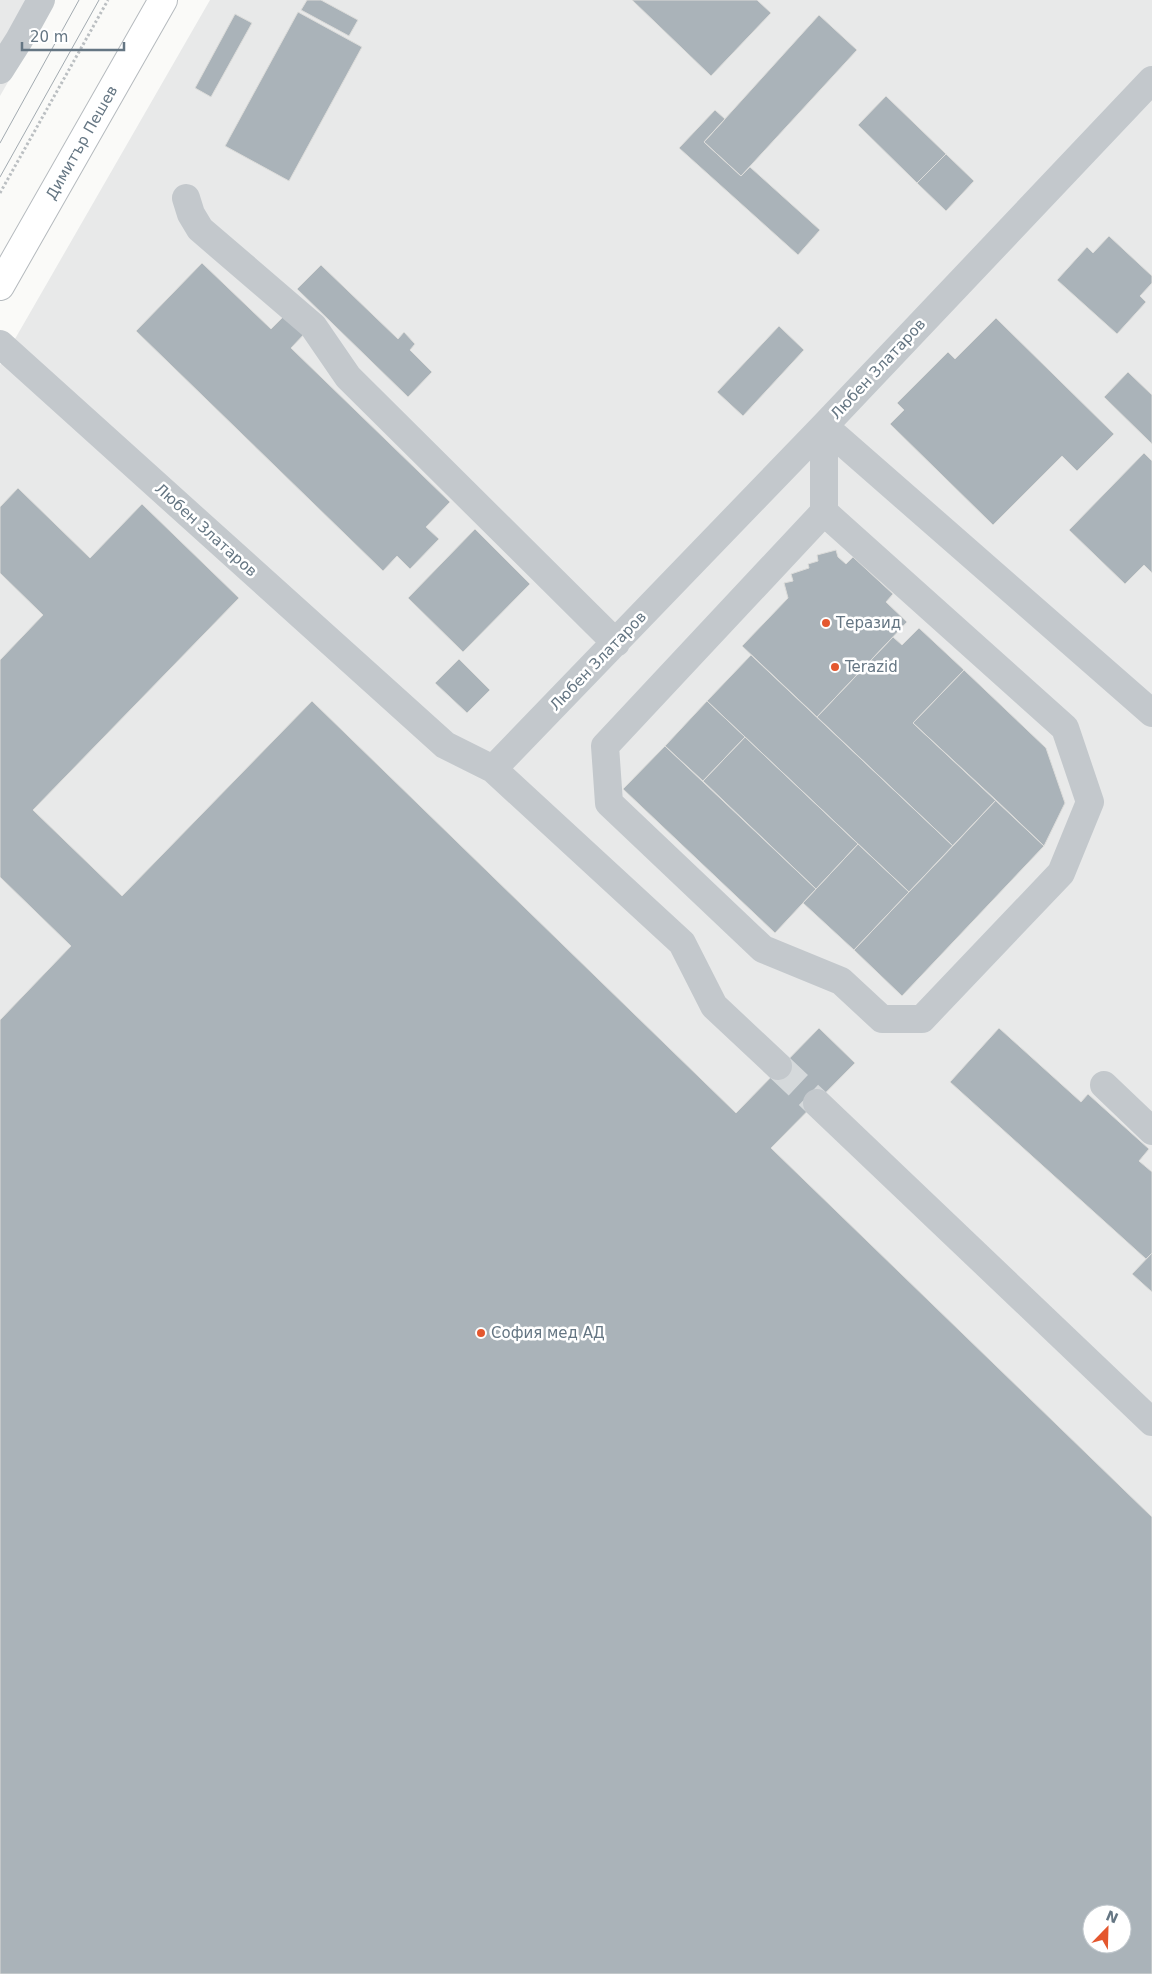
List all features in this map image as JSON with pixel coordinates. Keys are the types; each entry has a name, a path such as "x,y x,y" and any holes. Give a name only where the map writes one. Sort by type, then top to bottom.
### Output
{"main road":[{"name":"Димитър Пешев","path":"0,286 163,0"}],"street":[{"path":"0,70 41,0"},
{"name":"Любен Златаров","path":"0,344 445,746 493,769 824,426 1152,80"},
{"path":"186,198 191,214 200,229 313,326 348,377 616,643"},
{"path":"824,426 824,512 605,746 609,803 763,949 841,981 882,1019 922,1019 1061,873 1090,802 1065,728 824,512"},
{"path":"824,426 1152,713"},
{"path":"493,769 682,943 714,1006 778,1066"},
{"path":"1104,1085 1152,1131"},
{"path":"817,1103 1152,1422"}],"path":[{"path":"0,194 108,0"}],"shaded area":[{"path":"0,0 55,0 0,96"},
{"path":"210,0 1152,0 1152,1974 0,1974 0,365"}],"building":[{"path":"307,0 321,0 358,20 349,36 301,10"},
{"path":"632,0 757,0 771,13 711,76"},
{"path":"298,12 362,47 289,181 225,146"},
{"path":"235,14 252,23 211,97 195,88"},
{"path":"819,15 857,50 741,176 704,142"},
{"path":"886,96 946,154 917,183 858,125"},
{"path":"715,110 725,119 704,142 741,176 750,167 820,230 798,255 679,148"},
{"path":"946,154 974,181 946,211 917,183"},
{"path":"1109,236 1152,276 1152,283 1140,296 1146,302 1117,334 1057,280 1087,247 1093,253"},
{"path":"202,263 271,329 288,312 308,330 291,348 450,502 426,527 439,539 410,569 397,556 383,571 136,331"},
{"path":"321,265 398,339 404,332 415,344 410,350 432,372 408,397 297,289"},
{"path":"996,318 1114,434 1077,471 1062,456 993,525 890,424 904,410 897,403 948,352 955,359"},
{"path":"779,326 804,350 743,416 717,392"},
{"path":"1128,372 1152,395 1152,444 1104,397"},
{"path":"1144,453 1152,461 1152,573 1144,565 1125,584 1069,530"},
{"name":"София мед АД","path":"18,488 90,558 142,504 239,598 33,810 122,896 312,701 736,1113 819,1028 855,1063 771,1148 1152,1517 1152,1974 0,1974 0,1020 71,946 0,877 0,660 43,615 0,573 0,507"},
{"path":"475,529 530,584 463,652 408,598"},
{"path":"836,550 838,557 846,564 853,557 893,594 886,602 907,622 817,717 742,646 788,598 784,583 793,581 791,574 809,568 808,564 818,561 817,555"},
{"path":"919,628 964,670 913,723 996,800 953,846 817,717 893,637 902,645"},
{"path":"751,655 953,846 909,892 707,701"},
{"path":"459,659 490,690 467,713 435,683"},
{"path":"964,670 1046,748 1065,803 1044,846 913,723"},
{"path":"707,701 745,737 703,781 665,746"},
{"path":"745,737 858,844 816,889 703,781"},
{"path":"665,746 816,889 775,933 623,789"},
{"path":"996,800 1044,846 902,996 854,950"},
{"path":"858,844 909,892 854,950 803,903"},
{"path":"999,1028 1081,1102 1088,1094 1149,1149 1139,1161 1152,1172 1152,1253 1146,1259 950,1082"},
{"path":"1152,1253 1152,1292 1132,1274"}],"tunnel":[{"path":"778,1066 817,1103"}],"tram line":[{"path":"0,143 79,0"},
{"path":"0,177 99,0"}],"place":[{"name":"Теразид","path":"826,623"},
{"name":"Terazid","path":"835,667"},
{"name":"София мед АД","path":"481,1333"}]}
